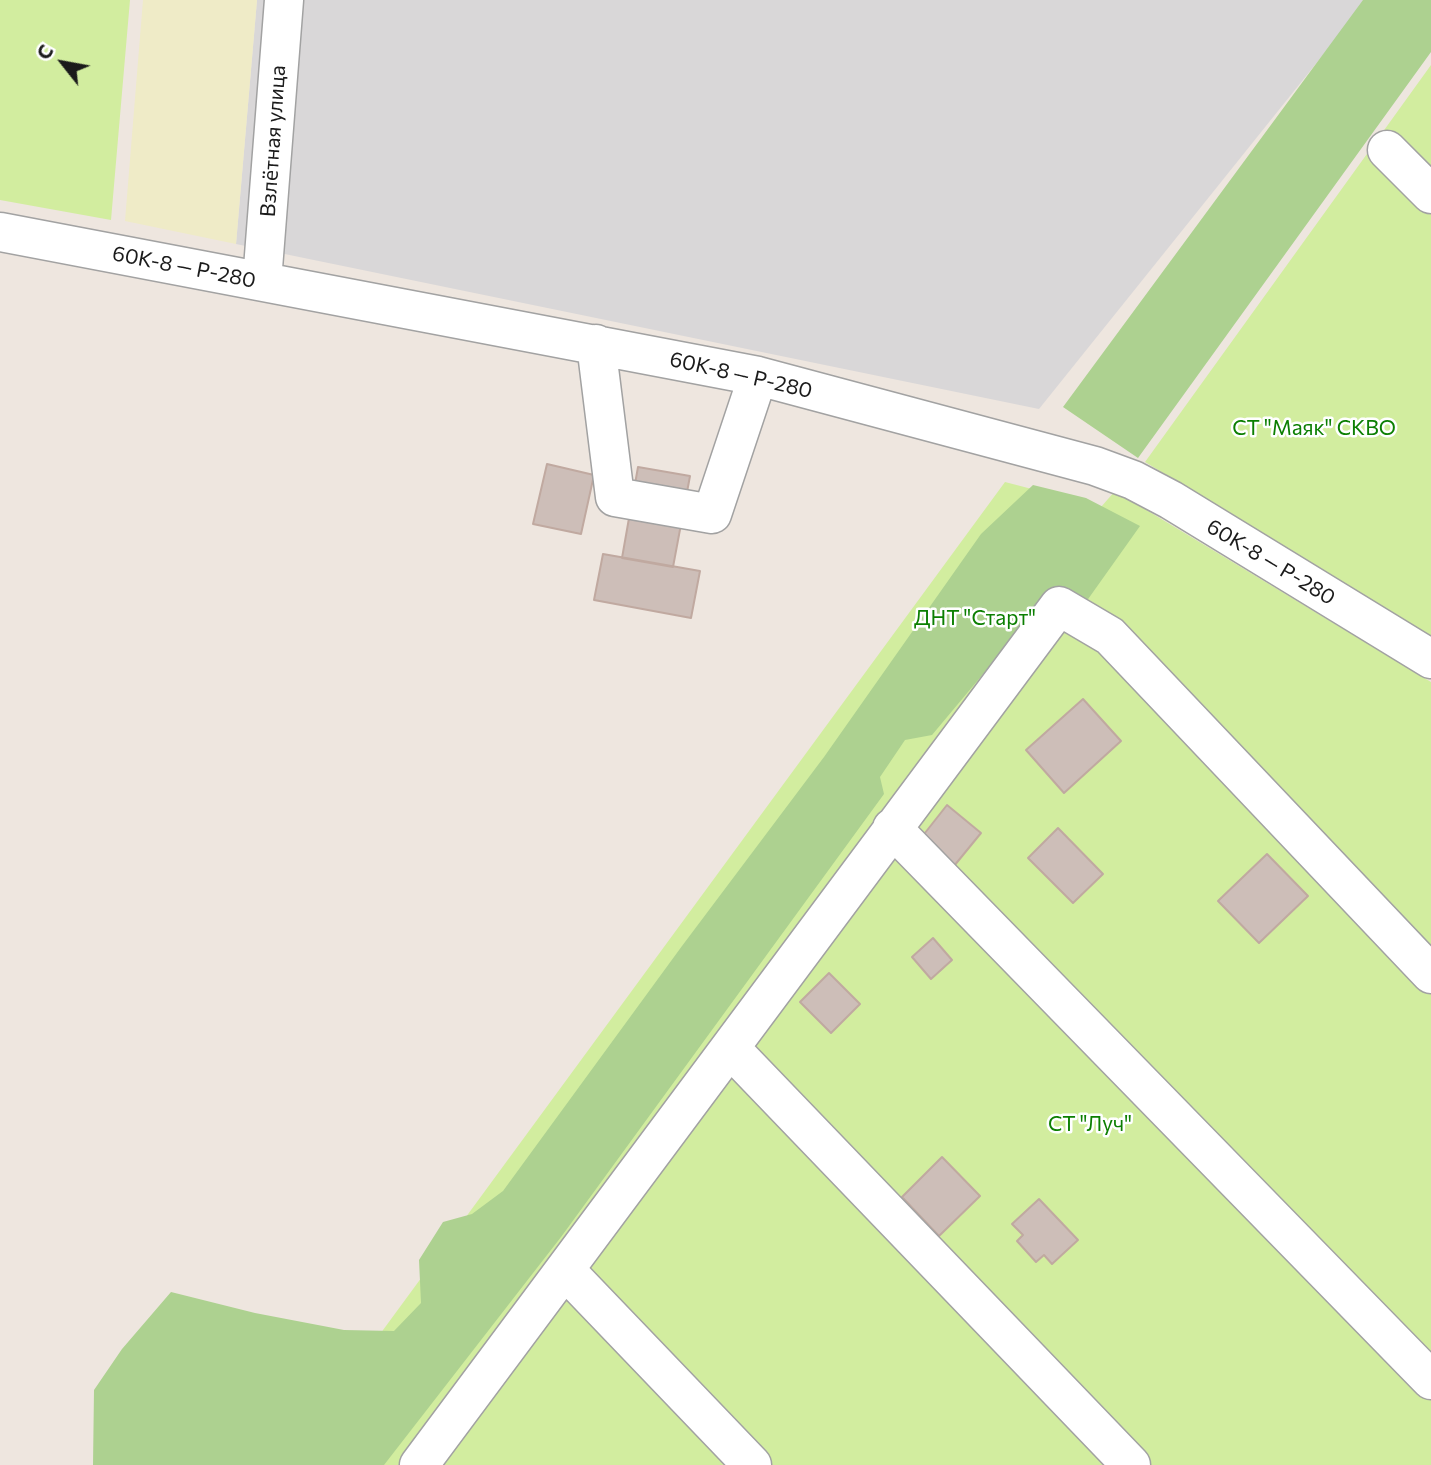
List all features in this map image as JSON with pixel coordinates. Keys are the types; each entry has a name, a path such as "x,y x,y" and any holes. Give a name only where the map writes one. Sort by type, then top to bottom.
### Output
{"street":[{"name":"Взлётная улица","path":"262,281 284,0"},
{"path":"1387,150 1431,194"},
{"name":"60К-8 — Р-280","path":"0,232 758,376 1095,466 1133,480 1171,500 1431,659"},
{"path":"596,344 615,497 712,514 758,376"},
{"path":"419,1465 1059,606 1110,636 1431,974"},
{"path":"892,828 1431,1380"},
{"path":"730,1048 1131,1465"},
{"path":"566,1271 751,1465"}],"shaded area":[{"path":"143,0 257,0 236,244 125,221"},
{"path":"257,0 1367,0 1039,409 236,244"}],"green space":[{"path":"0,0 130,0 111,220 0,200"},
{"path":"1363,0 1431,0 1431,52 1138,458 1063,407"},
{"name":"СТ \"Маяк\" СКВО","path":"1431,65 1431,636 1145,462"},
{"name":"СТ \"Луч\"","path":"1005,482 1101,507 1115,491 1431,682 1431,1465 284,1465"},
{"name":"ДНТ \"Старт\"","path":"1033,485 1086,498 1140,526 1086,602 1014,637 932,735 905,740 880,777 884,794 561,1237 384,1465 93,1465 94,1390 122,1349 171,1292 255,1313 344,1330 394,1331 421,1303 419,1260 443,1222 472,1214 503,1191 824,757 981,534"}],"building":[{"path":"547,464 594,475 581,534 533,524"},
{"path":"638,467 690,476 673,567 622,558"},
{"path":"603,554 700,571 691,618 594,600"},
{"path":"1083,699 1121,741 1064,793 1026,750"},
{"path":"947,805 981,833 954,866 921,838"},
{"path":"1058,828 1103,874 1073,903 1028,858"},
{"path":"1267,854 1308,896 1259,943 1218,901"},
{"path":"933,938 952,960 931,979 912,957"},
{"path":"829,973 860,1004 831,1033 800,1002"},
{"path":"942,1157 980,1196 939,1236 902,1197"},
{"path":"1039,1199 1078,1240 1052,1264 1044,1255 1036,1262 1017,1241 1023,1235 1012,1224"}]}
